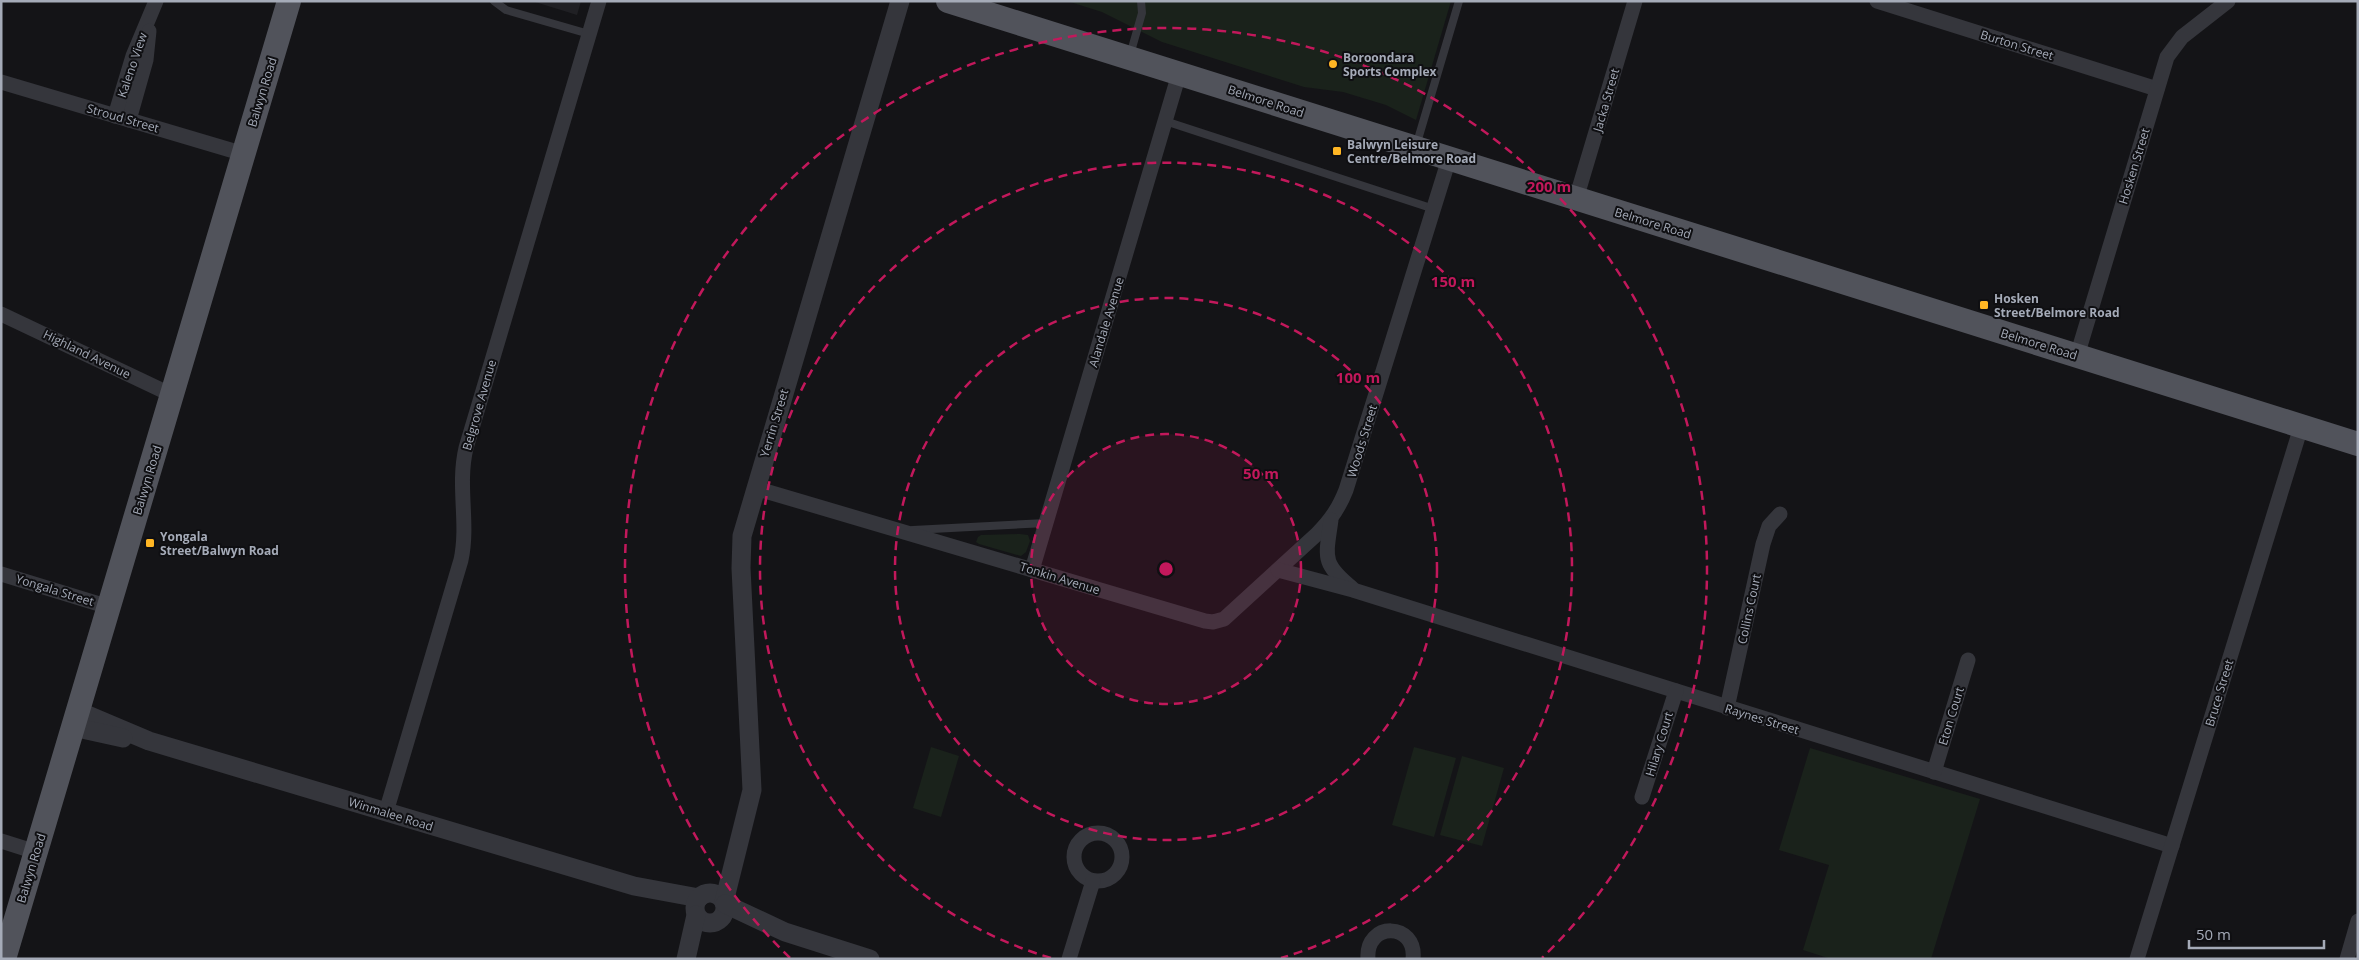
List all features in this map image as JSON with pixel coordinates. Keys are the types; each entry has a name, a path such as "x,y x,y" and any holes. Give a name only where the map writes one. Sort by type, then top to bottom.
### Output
{"main road":[{"name":"Balwyn Road","path":"4,959 290,1"},
{"name":"Belmore Road","path":"948,1 2358,444"}],"street":[{"name":"Belgrove Avenue","path":"386,812 461,560 463,544 461,470 466,448 599,1"},
{"name":"Yerrin Street","path":"686,957 734,855 752,790 740,544 900,1"},
{"name":"Jacka Street","path":"1576,199 1635,1"},
{"name":"Burton Street","path":"1877,1 2157,89"},
{"name":"Hosken Street","path":"2077,356 2167,57 2175,44 2228,1"},
{"name":"Kaleno View","path":"122,118 134,56 153,8"},
{"name":"Alandale Avenue","path":"1032,570 1179,74"},
{"name":"Stroud Street","path":"1,82 244,154"},
{"name":"Woods Street","path":"1331,520 1346,490 1449,159"},
{"name":"Highland Avenue","path":"1,314 172,395"},
{"name":"Bruce Street","path":"2137,959 2301,427"},
{"name":"Tonkin Avenue","path":"755,488 1213,622 1224,619 1231,614 1331,520"},
{"name":"Collins Court","path":"1727,708 1763,544 1769,526 1780,514"},
{"name":"Raynes Street","path":"1331,520 1327,551 1330,568 1353,590"},
{"name":"Raynes Street","path":"1278,570 1353,590 2172,846"},
{"name":"Yongala Street","path":"1,574 109,607"},
{"name":"Eton Court","path":"1934,772 1968,660"},
{"name":"Hilary Court","path":"1642,797 1676,691"},
{"name":"Winmalee Road","path":"76,719 710,908 870,959"},
{"path":"1,841 36,852"},
{"path":"1069,959 1093,881"},
{"path":"2347,959 2358,921"},
{"path":"1368,959 1369,943 1380,933 1388,931 1402,934 1408,939 1412,945 1413,959"}],"lane":[{"path":"494,1 506,10 589,34"},
{"path":"1129,58 1140,21 1140,1"},
{"path":"1416,148 1459,1"},
{"path":"1165,121 1434,209"},
{"path":"901,531 1046,523"}],"shaded area":[{"path":"532,1 581,1 577,15"},
{"name":"Boroondara Sports Complex","path":"1067,1 1451,1 1416,120 1386,105 1343,92 1304,87 1162,42 1102,12"},
{"path":"981,535 1028,535 1030,541 1026,552 1021,556 976,542"},
{"path":"931,747 959,756 941,817 913,808"},
{"path":"1414,747 1456,758 1434,837 1392,825"},
{"path":"1810,748 1980,799 1931,959 1831,959 1803,950 1829,865 1779,850"},
{"path":"1462,756 1504,768 1482,846 1440,835"}],"place":[{"name":"Boroondara Sports Complex","path":"1333,64"},
{"name":"Balwyn Leisure Centre/Belmore Road","path":"1337,151"},
{"name":"Hosken Street/Belmore Road","path":"1984,305"},
{"name":"Yongala Street/Balwyn Road","path":"150,543"}]}
